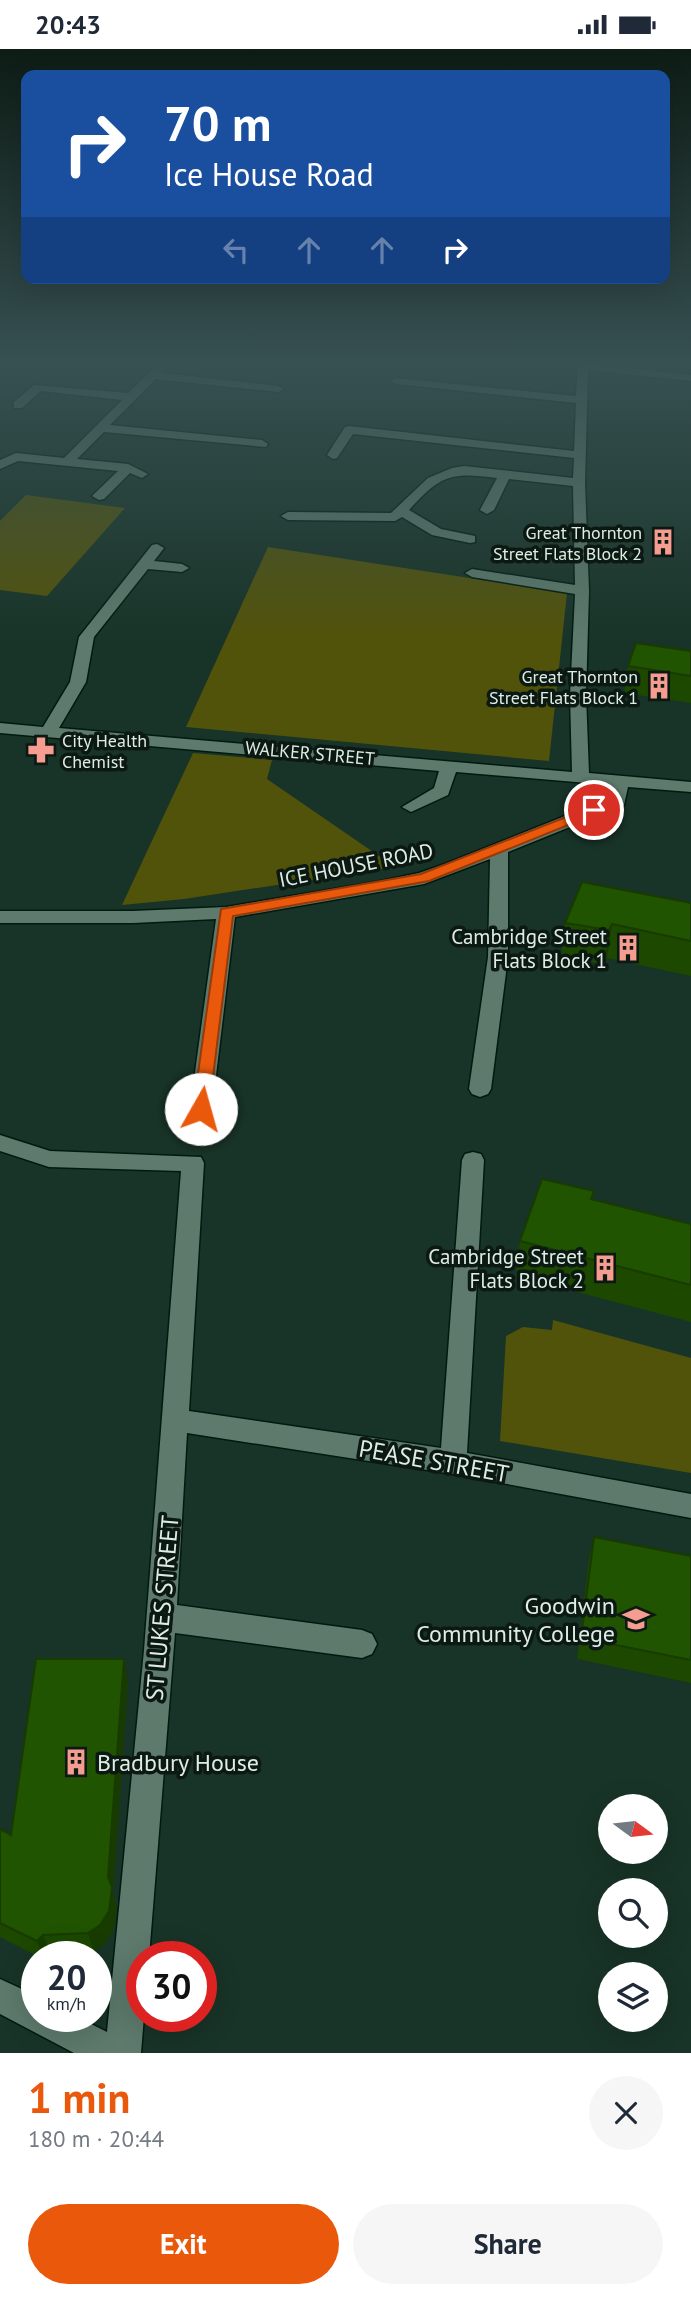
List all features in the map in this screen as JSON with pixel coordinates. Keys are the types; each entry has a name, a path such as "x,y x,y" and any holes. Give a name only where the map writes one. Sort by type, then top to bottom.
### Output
{"street":[{"path":"67,462 74,456"},
{"path":"580,456 582,591 578,695 581,778"},
{"path":"0,465 16,457 128,468 142,474"},
{"path":"99,496 128,468"},
{"path":"288,516 395,517 419,489 446,472 464,470 579,483"},
{"path":"487,510 505,474"},
{"path":"401,512 437,532 470,539"},
{"path":"49,731 78,682 87,637 157,548"},
{"path":"145,564 182,568"},
{"path":"472,573 582,591"},
{"name":"WALKER STREET","path":"0,728 620,782"},
{"path":"411,807 442,791 449,765"},
{"path":"620,782 691,787"},
{"name":"ICE HOUSE ROAD","path":"0,917 133,917 226,913 424,878 618,801 620,782"},
{"path":"481,1089 498,957 499,847"},
{"path":"201,1109 226,913"},
{"name":"ST LUKES STREET","path":"0,1143 49,1159 193,1163 177,1420 123,2053"},
{"path":"453,1462 473,1160"},
{"name":"PEASE STREET","path":"177,1420 453,1462 691,1506"},
{"path":"161,1617 362,1644"},
{"path":"0,1996 21,2007"},
{"path":"70,2032 111,2053"}],"shaded area":[{"path":"26,495 125,508 47,596 0,590 0,521"},
{"path":"268,547 567,593 549,761 186,727"},
{"path":"193,753 272,760 267,779 395,867 184,899 122,905"},
{"path":"553,1320 691,1358 691,1473 500,1441 506,1336 523,1327 552,1330"}],"building":[{"path":"636,643 691,651 691,676 628,666"},
{"path":"582,882 691,903 691,941 612,924 609,930 565,923"},
{"path":"542,1179 594,1191 591,1199 691,1224 691,1285 520,1241"},
{"name":"Goodwin Community College","path":"594,1537 691,1556 691,1660 581,1638"},
{"name":"Bradbury House","path":"36,1659 124,1659 108,1877 112,1887 109,1911 100,1925 88,1933 43,1935 37,1941 0,1923 0,1829 11,1835"}],"place":[{"name":"Great Thornton Street Flats Block 2","path":"663,542"},
{"name":"Great Thornton Street Flats Block 1","path":"659,686"},
{"name":"City Health Chemist","path":"41,750"},
{"name":"Cambridge Street Flats Block 1","path":"628,948"},
{"name":"Cambridge Street Flats Block 2","path":"605,1268"},
{"name":"Goodwin Community College","path":"636,1619"},
{"name":"Bradbury House","path":"76,1762"}],"route":[{"path":"201,1109 226,913 424,878 594,810"}]}
